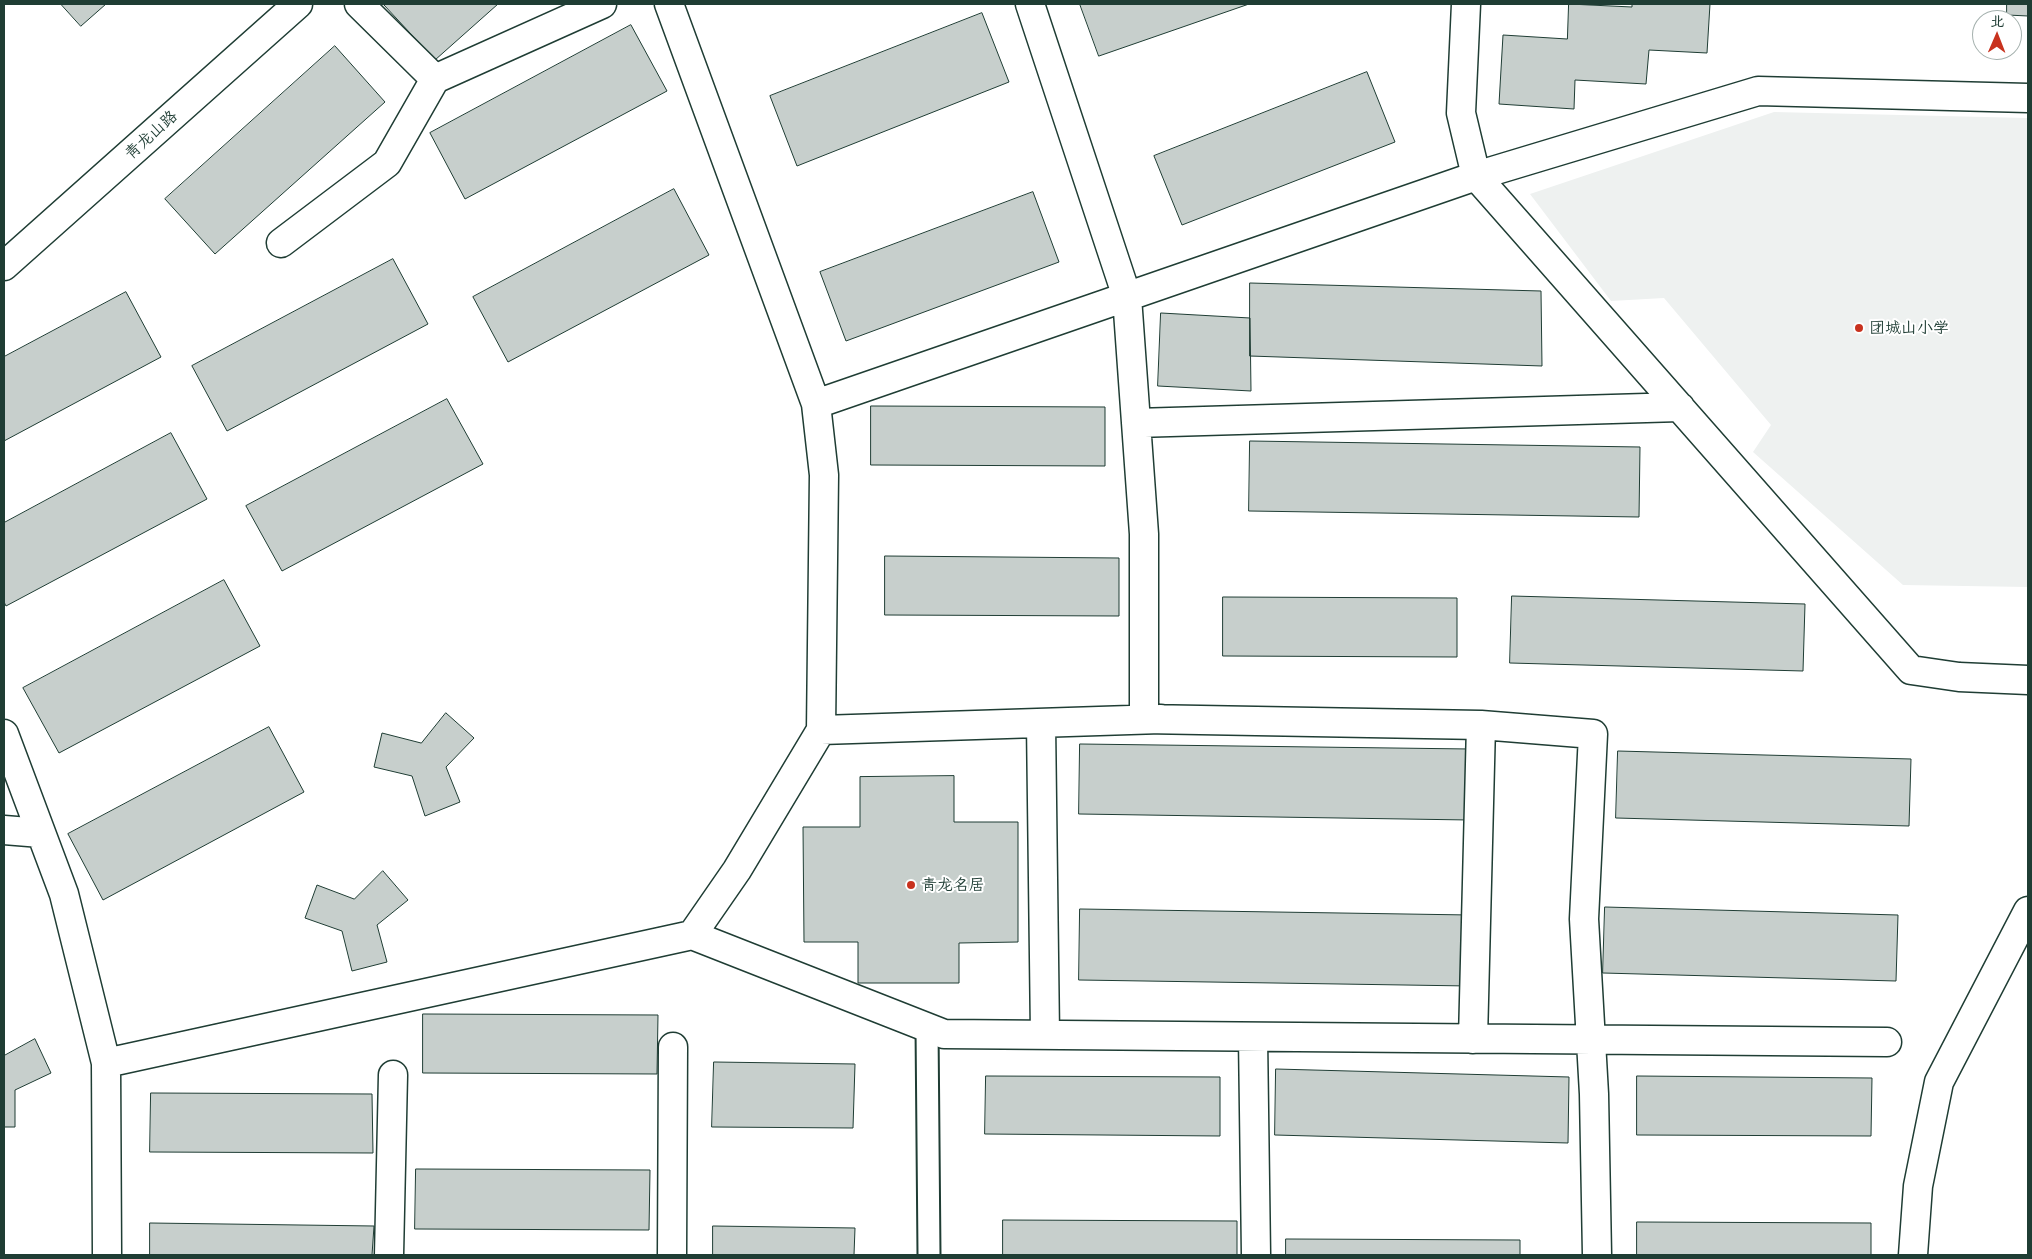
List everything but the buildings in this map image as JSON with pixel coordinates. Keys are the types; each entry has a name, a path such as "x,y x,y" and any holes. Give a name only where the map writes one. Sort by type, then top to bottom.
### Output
{"street":[{"name":"青龙山路","path":"4,266 298,4"},
{"path":"359,4 435,79"},
{"path":"281,243 387,163 435,79 602,4"},
{"path":"668,4 816,404 824,475 821,730 737,870 692,935"},
{"path":"1030,4 1126,297 1144,534 1144,719 1481,725 1593,734 1584,919 1594,1094 1597,1255"},
{"path":"1466,4 1461,113 1476,176 1911,670 1959,677 2028,680"},
{"path":"816,404 1476,176 1758,91 2028,98"},
{"path":"1136,423 1680,407"},
{"path":"821,730 1161,719"},
{"path":"1041,723 1045,1035"},
{"path":"1472,1039 1481,725"},
{"path":"4,734 64,894 106,1062 108,1255"},
{"path":"4,830 41,833"},
{"path":"1913,1255 1918,1186 1939,1082 2028,911"},
{"path":"106,1062 692,935 944,1034 1887,1042"},
{"path":"927,1027 929,1255"},
{"path":"1253,1037 1256,1255"},
{"path":"672,1255 673,1047"},
{"path":"389,1255 392,1075"}],"shaded area":[{"name":"团城山小学","path":"1774,112 2028,118 2028,587 1903,585 1753,452 1771,425 1664,298 1611,301 1530,194"}],"place":[{"name":"团城山小学","path":"1859,328"},
{"name":"青龙名居","path":"911,885"}]}
